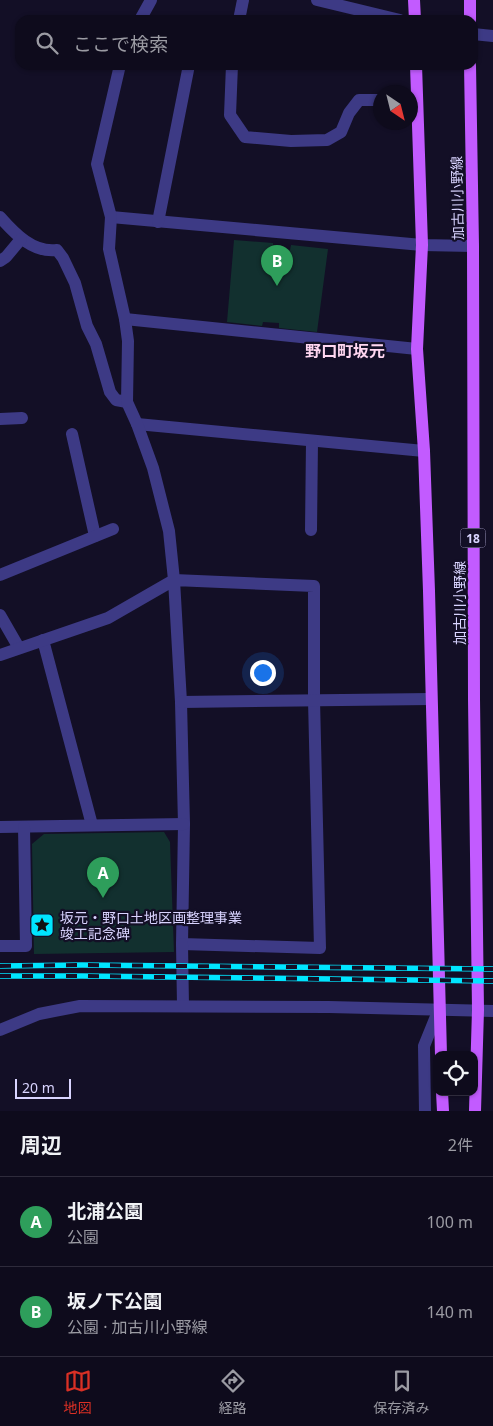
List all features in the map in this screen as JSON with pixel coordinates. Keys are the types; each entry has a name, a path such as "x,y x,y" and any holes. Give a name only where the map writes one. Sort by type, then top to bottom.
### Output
{"main road":[{"path":"414,0 415,15"},
{"path":"470,0 470,15"},
{"path":"415,85 416,70"},
{"name":"加古川小野線","path":"470,70 473,246 474,699 478,1010 477,1051"},
{"path":"416,130 422,245 417,349 424,452 441,1051"},
{"path":"442,1096 443,1111"},
{"name":"加古川小野線","path":"475,1096 475,1111"}],"street":[{"path":"143,15 151,0"},
{"path":"240,15 243,0"},
{"path":"317,0 355,15"},
{"path":"478,34 493,36"},
{"path":"119,70 97,164 111,217 109,250 125,319 128,341 127,402 153,468 169,531 174,580 181,702 184,824 183,1006"},
{"path":"158,222 188,70"},
{"path":"232,70 229,97 230,116 245,137 291,141 327,140 341,132 349,113 359,100 373,100"},
{"path":"0,217 20,239 48,251 57,250 63,258 75,283 87,326 96,344 110,392 116,400 127,402"},
{"path":"111,217 422,245 473,246"},
{"path":"0,261 6,257 20,239"},
{"path":"125,319 417,349"},
{"path":"0,419 22,418"},
{"path":"137,424 424,452"},
{"path":"72,434 95,536"},
{"path":"311,530 312,441"},
{"path":"0,575 113,529"},
{"path":"0,655 108,618 174,580 314,586 314,700 320,948 182,944"},
{"path":"0,615 19,648"},
{"path":"43,640 92,826"},
{"path":"181,702 431,699"},
{"path":"0,827 184,824"},
{"path":"0,946 26,946 24,827"},
{"path":"0,1030 39,1014 80,1006 329,1007 493,1011"},
{"path":"425,1111 424,1046 440,1009"},
{"path":"478,1091 480,1111"}],"green space":[{"path":"234,240 273,243 273,248 290,250 291,245 328,249 317,332 279,328 279,323 263,322 262,326 227,322"},
{"path":"164,832 170,842 174,952 34,954 32,844 44,834"}],"railway":[{"path":"0,966 493,969"},
{"path":"0,976 493,981"}],"place":[{"name":"坂ノ下公園","path":"277,286"},
{"name":"北浦公園","path":"103,898"},
{"name":"坂元・野口土地区画整理事業 竣工記念碑","path":"42,925"}],"district":[{"name":"野口町坂元","path":"345,351"}]}
